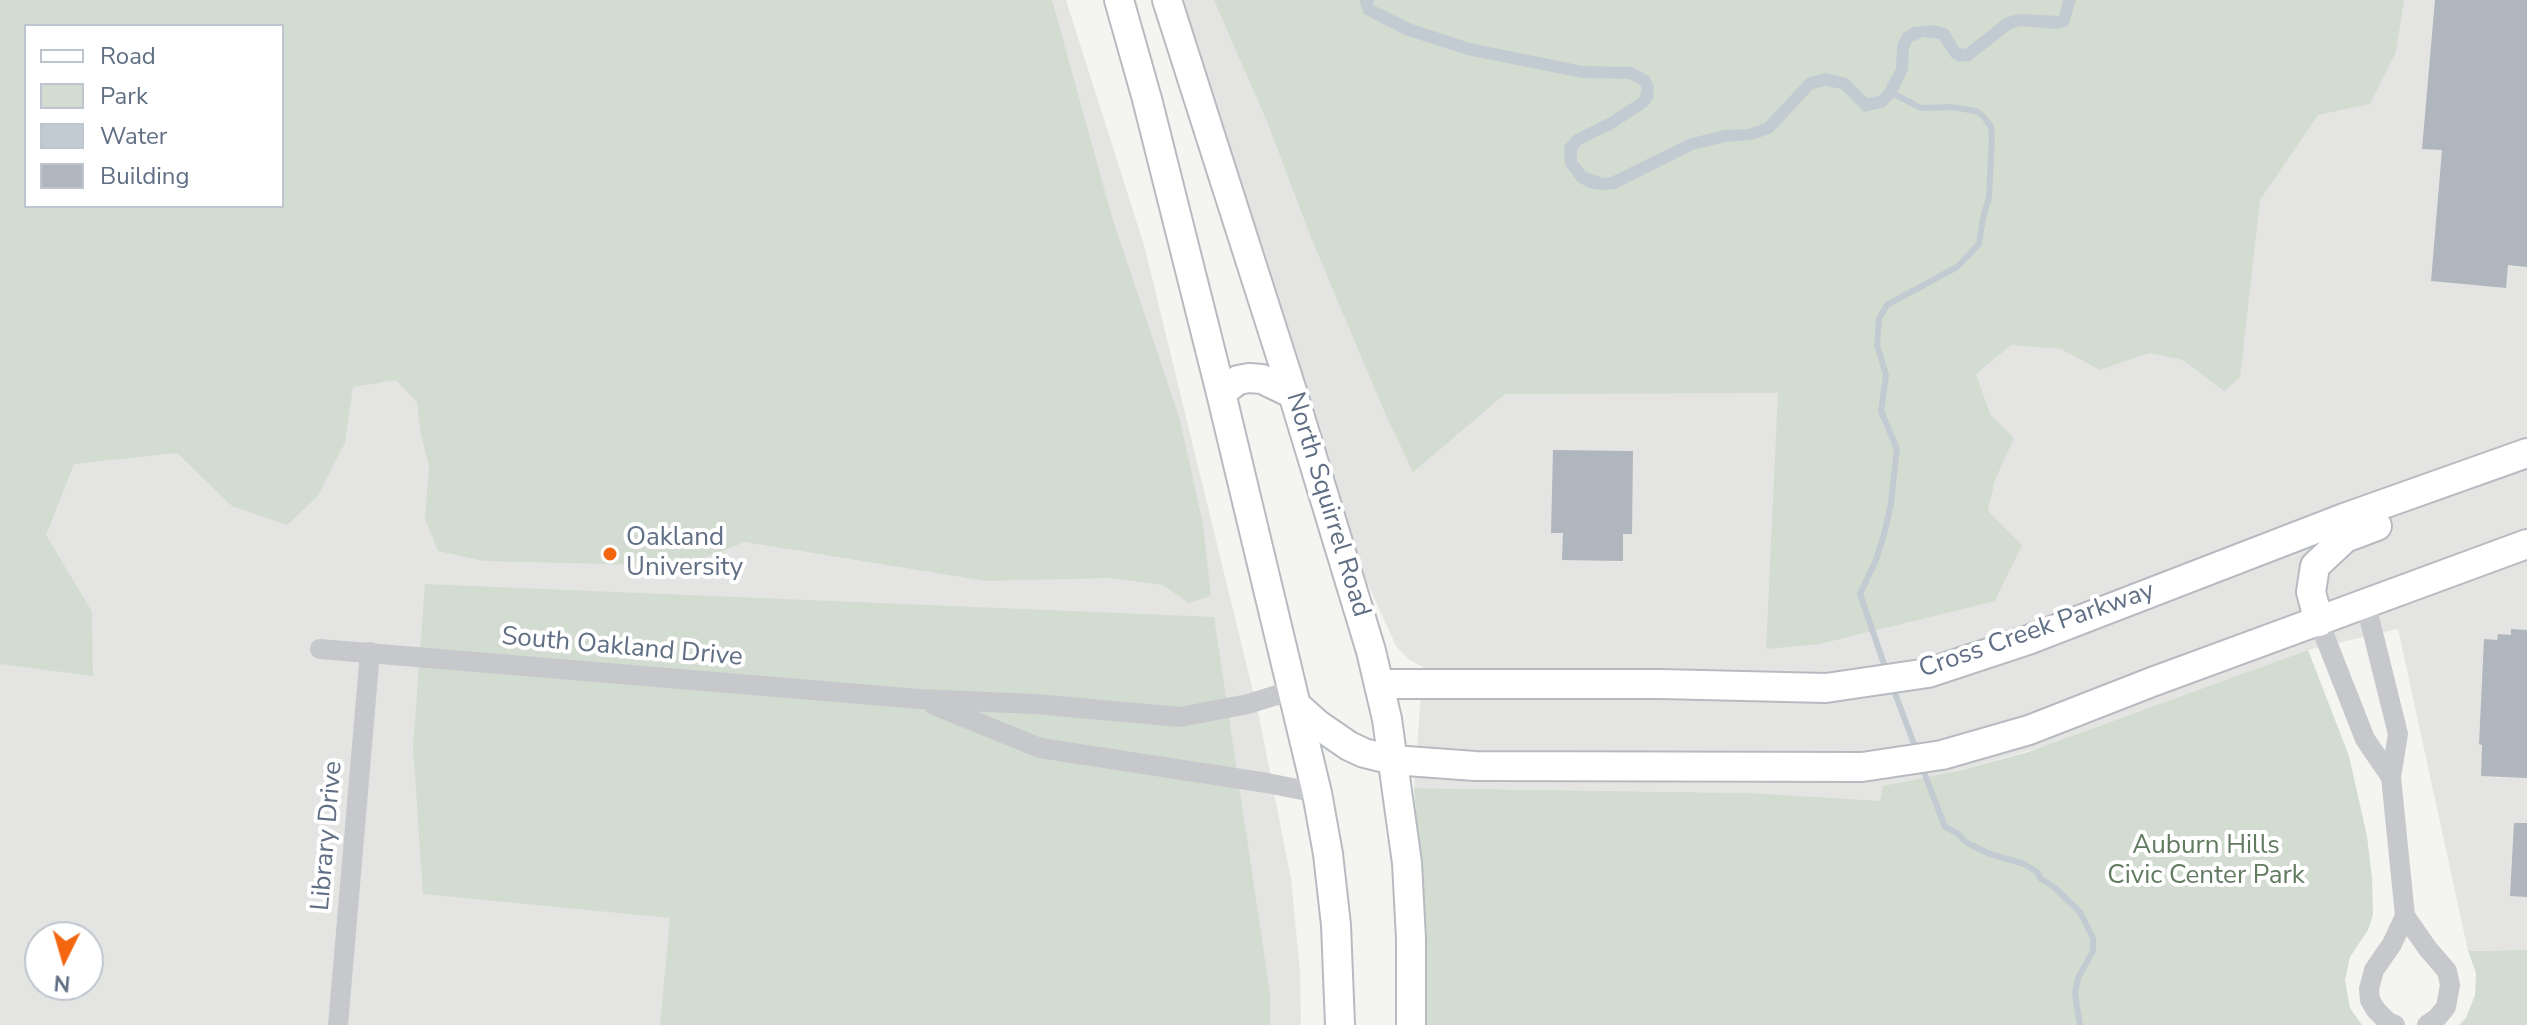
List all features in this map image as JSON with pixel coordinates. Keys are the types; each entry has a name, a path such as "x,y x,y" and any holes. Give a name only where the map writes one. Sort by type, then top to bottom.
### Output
{"street":[{"path":"1119,0 1221,393 1317,793 1336,925 1340,1025"},
{"name":"North Squirrel Road","path":"1167,0 1293,394 1379,684 1407,863 1411,1025"},
{"path":"1221,393 1238,380 1249,378 1262,379 1293,394"},
{"name":"Cross Creek Parkway","path":"1379,684 1661,684 1826,688 1928,673 2028,640 2344,518 2527,453"},
{"path":"2391,777 2365,739 2319,622 2311,592 2315,566 2345,538 2469,492 2487,467"},
{"path":"1295,698 1317,724 1349,746 1393,760 1490,766 1862,767 1942,755 2029,730 2527,544"},
{"path":"2366,605 2398,734 2391,777 2405,916 2447,971 2450,985 2446,1007 2427,1025"},
{"name":"South Oakland Drive","path":"320,649 919,699 1035,704 1180,717 1295,698"},
{"name":"Library Drive","path":"338,1025 370,652"},
{"name":"South Oakland Drive","path":"919,699 1040,748 1317,793"},
{"path":"2395,1025 2376,1010 2370,1000 2369,989 2374,970 2386,955 2405,916"}],"shaded area":[{"name":"Oakland University","path":"0,0 1066,0 1144,245 1259,716 1291,879 1300,971 1301,1025 0,1025"},
{"path":"1180,0 2527,0 2527,950 2468,951 2398,629 2308,650 2066,740 1958,771 1881,802 1751,793 1414,788 1423,667 1410,660 1396,646 1367,582"}],"green space":[{"path":"0,0 1052,0 1112,217 1180,420 1203,524 1211,596 1189,603 1163,585 1111,578 986,581 745,542 684,566 484,561 438,551 425,519 429,467 417,402 396,380 353,387 345,443 317,497 287,525 232,506 177,453 74,464 46,535 92,612 93,676 0,664"},
{"path":"1214,0 2404,0 2396,52 2370,104 2318,115 2260,200 2240,377 2224,391 2183,360 2149,353 2100,370 2061,349 2011,345 1976,374 1990,414 2014,438 1995,480 1988,511 2022,545 1995,601 1820,644 1766,649 1778,393 1505,394 1413,472 1312,240 1268,124"},
{"path":"425,584 1214,617 1270,993 1270,1025 660,1025 670,918 423,894 413,747"},
{"name":"Auburn Hills Civic Center Park","path":"2308,650 2349,756 2367,836 2373,915 2368,930 2350,957 2345,980 2350,1008 2362,1025 1421,1025 1421,884 1414,788 1751,793 1880,801 1883,786 1958,771 2028,752"},
{"path":"2527,950 2527,1025 2459,1025 2466,1018 2475,995 2476,973 2468,951"}],"water":[{"path":"1359,0 1374,0 1373,5 1412,24 1470,43 1583,66 1632,67 1649,76 1654,87 1648,106 1613,129 1582,144 1577,150 1577,161 1586,172 1603,178 1611,177 1688,139 1724,130 1749,129 1765,123 1807,78 1826,73 1847,78 1867,98 1879,96 1896,68 1897,45 1903,33 1913,27 1933,25 1948,29 1959,48 1965,49 2005,18 2018,14 2059,16 2063,0 2076,0 2068,26 2057,29 2020,26 2011,29 1970,61 1958,62 1939,39 1923,37 1912,42 1908,70 1896,95 1885,107 1864,112 1841,89 1826,86 1813,89 1772,133 1752,140 1693,150 1615,189 1602,190 1578,182 1565,165 1564,146 1574,135 1639,98 1640,85 1629,79 1582,78 1467,55 1405,35 1364,14"}],"building":[{"path":"2435,0 2527,0 2527,267 2508,265 2506,288 2431,281 2442,150 2422,149"},
{"path":"1553,450 1633,451 1632,534 1623,534 1623,561 1562,560 1563,533 1551,533"},
{"path":"2511,629 2527,630 2527,778 2481,776 2482,745 2479,744 2484,639 2497,640 2498,634 2511,635"},
{"path":"2514,823 2527,823 2527,897 2510,896"}],"waterway":[{"path":"1886,670 1860,594 1884,535 1897,449 1881,411 1886,375 1877,345 1879,319 1887,305 1957,267 1979,244 1989,197 1992,135 1991,127 1976,111 1951,107 1921,108 1896,95"},
{"path":"1893,688 1917,752"},
{"path":"1922,767 1945,827 1967,843 2024,864 2037,872 2041,879 2080,912 2093,938 2093,951 2078,978 2075,994 2080,1025"}],"place":[{"name":"Oakland University","path":"610,554"}]}
